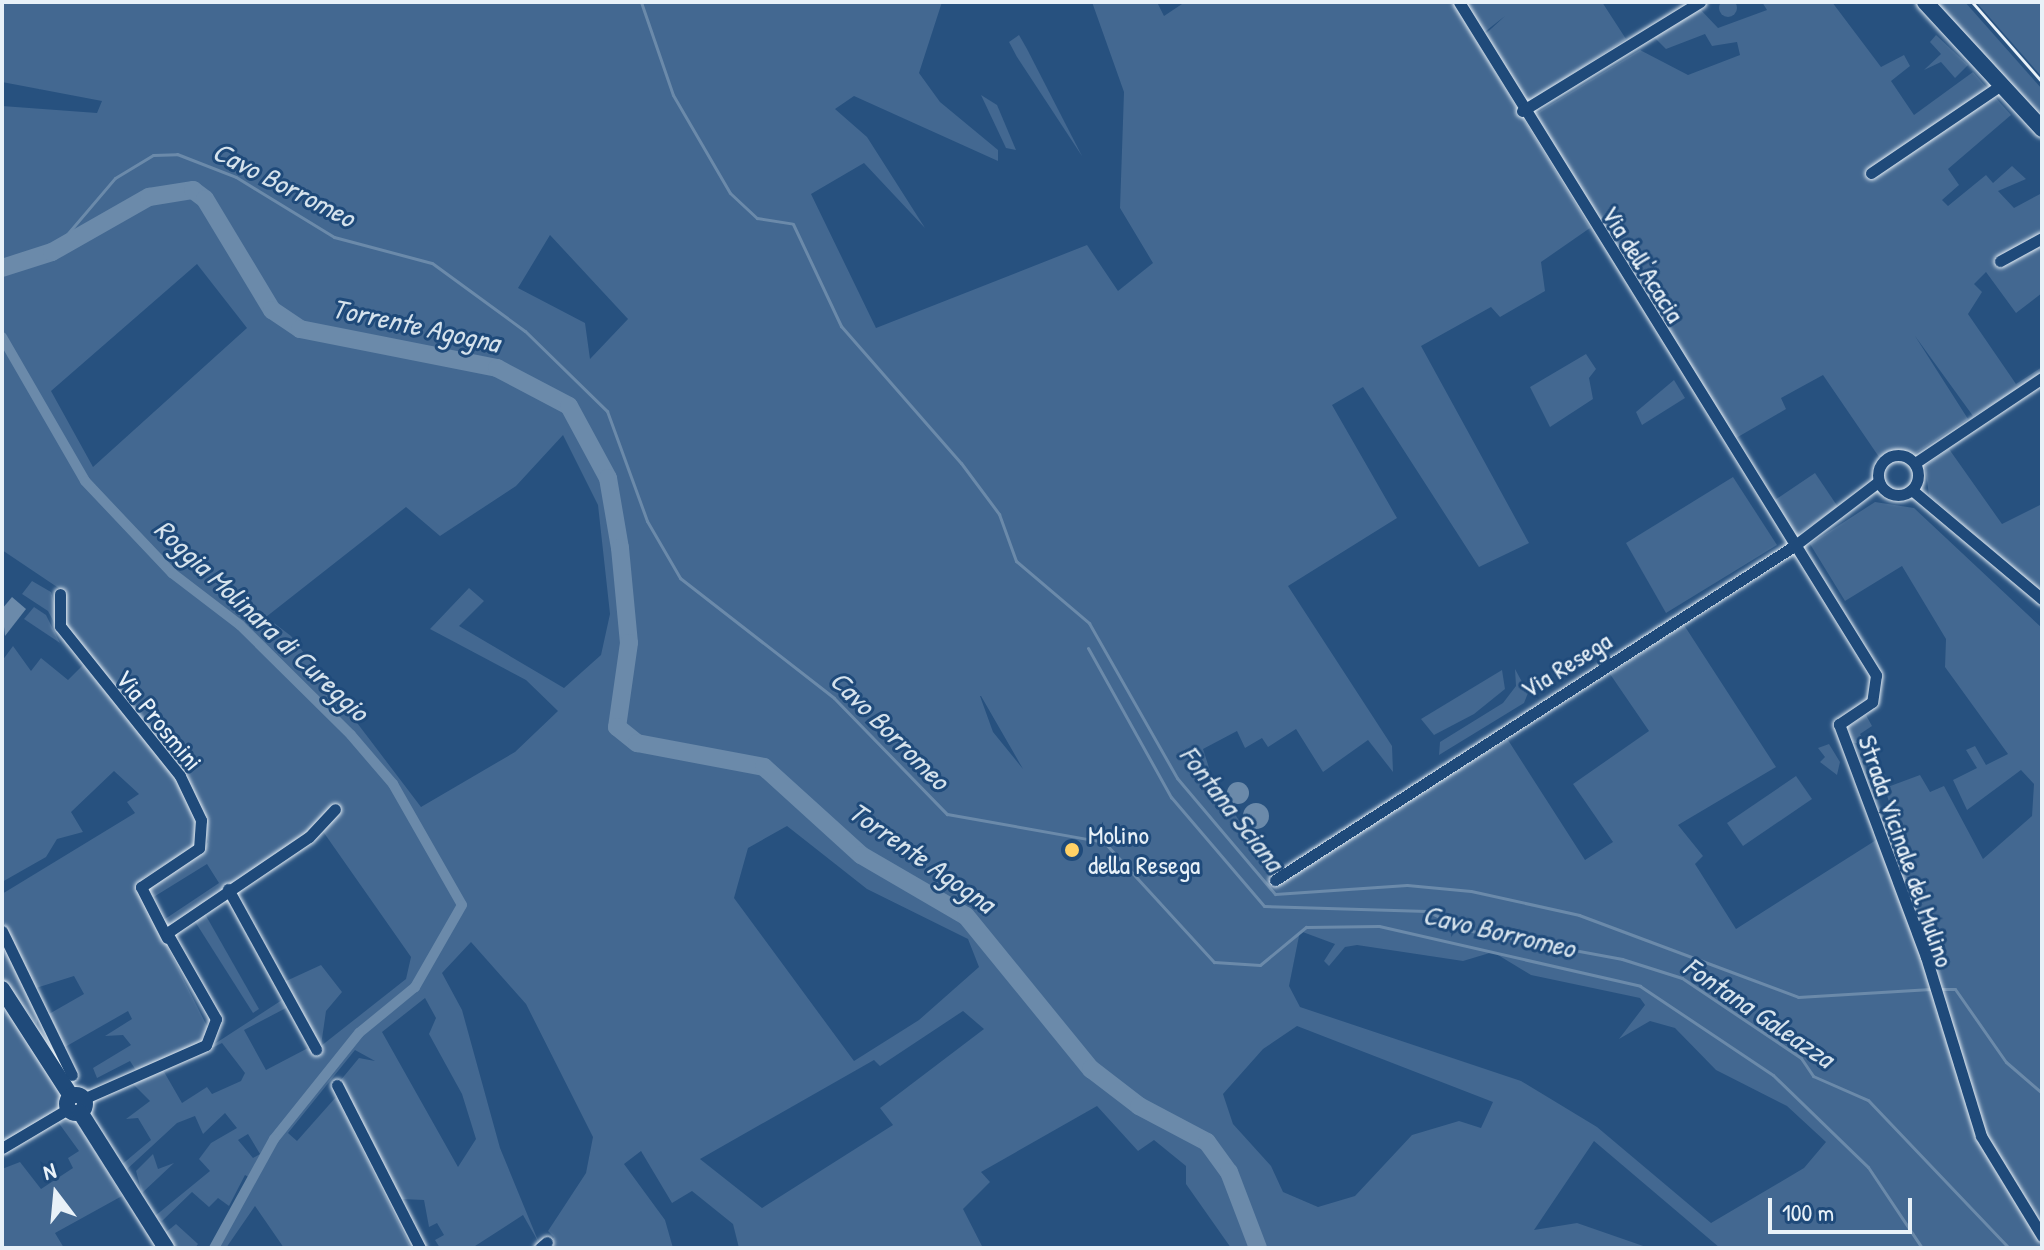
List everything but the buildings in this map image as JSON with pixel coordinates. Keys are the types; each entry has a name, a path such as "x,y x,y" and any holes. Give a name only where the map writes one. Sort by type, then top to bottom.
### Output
{"main road":[{"path":"1925,2 2042,129"},
{"path":"2,989 166,1248"}],"street":[{"name":"Via dell'Acacia","path":"1459,2 1522,111 1794,546"},
{"path":"1522,111 1700,2"},
{"path":"1871,173 2001,85"},
{"path":"2000,261 2042,238"},
{"path":"1912,490 1915,463 2042,378"},
{"path":"1912,490 1896,496 1878,482 1881,463 1891,456 1915,463"},
{"name":"Via Resega","path":"1275,880 1794,546 1878,482"},
{"path":"1912,490 2042,599"},
{"name":"Strada Vicinale del Mulino","path":"1794,546 1876,675 1872,702 1839,724 1926,957 1931,989 1981,1136 2042,1236"},
{"name":"Via Prosmini","path":"60,594 60,626 180,776 201,820 205,843 141,887 167,938 216,1019 216,1033 193,1052 76,1104"},
{"path":"167,938 171,928 309,837 335,809"},
{"path":"228,889 316,1049"},
{"path":"2,931 72,1075"},
{"path":"33,1039 45,1023"},
{"path":"337,1085 420,1248"},
{"path":"2,1148 76,1104"}],"shaded area":[{"path":"1728,-1 1737,8 1728,17 1719,8"},
{"path":"2,2 942,2 919,73 940,102 998,150 998,161 854,96 835,109 867,137 925,228 864,163 811,194 876,328 1087,245 1118,291 1153,263 1120,208 1124,92 1092,2 1157,2 1164,16 1185,2 1602,2 1626,39 1520,107 1479,40 1505,16 1477,38 1462,18 1590,228 1541,262 1545,291 1500,317 1491,307 1421,346 1529,543 1479,567 1363,387 1332,405 1397,518 1288,586 1392,746 1393,772 1368,740 1323,772 1296,729 1268,747 1262,738 1245,748 1237,731 1203,749 1212,777 1274,877 1508,740 1585,860 1613,842 1573,784 1649,731 1610,674 1684,625 1776,767 1678,825 1703,856 1695,864 1736,929 1884,835 1877,822 1892,813 1885,788 1920,775 1930,792 1944,786 1983,859 2032,816 2034,784 2021,770 1967,810 1953,780 1977,768 1966,750 1975,746 1986,765 2008,754 1945,667 1946,639 1902,566 1845,601 1810,544 1875,502 1914,508 2042,628 2042,1248 1720,1248 1594,1141 1534,1230 1577,1223 1649,1248 1231,1248 1186,1184 1186,1166 1154,1140 1138,1151 1097,1106 981,1172 990,1182 963,1209 983,1248 739,1248 733,1224 692,1191 672,1203 641,1151 624,1164 665,1220 673,1248 546,1248 554,1237 548,1231 586,1173 593,1137 526,1004 471,942 442,973 462,1010 500,1148 539,1243 523,1215 472,1248 440,1248 435,1240 444,1235 437,1223 429,1227 424,1200 401,1199 340,1081 359,1058 375,1061 355,1050 288,1133 297,1141 336,1097 411,1248 284,1248 255,1206 226,1248 216,1248 252,1179 245,1175 229,1206 218,1198 209,1207 192,1192 162,1221 155,1216 210,1171 199,1159 211,1143 237,1128 225,1113 203,1134 195,1116 177,1123 125,1171 120,1166 151,1140 138,1118 126,1119 150,1101 132,1083 163,1070 182,1103 207,1087 212,1094 241,1081 245,1073 222,1043 196,1056 282,1000 286,1008 244,1030 266,1070 308,1048 318,1053 284,982 321,965 342,992 326,1011 321,1046 406,979 411,957 322,830 336,815 164,929 159,923 219,883 207,864 152,898 146,889 202,851 208,842 205,821 193,793 63,627 63,591 2,550 2,106 97,113 102,101 2,82","holes":["550,235 628,319 590,359 585,323 518,288","197,264 247,328 93,467 51,391","563,435 598,505 610,614 601,655 564,688 459,626 484,601 469,588 430,629 526,680 558,711 515,752 421,807 291,636 266,617 406,507 440,536 516,486","981,696 1023,769 993,732","787,826 867,889 968,939 979,967 919,1020 854,1061 734,898 748,848","1300,931 1335,944 1324,961 1329,966 1345,947 1357,945 1463,961 1493,952 1531,975 1640,998 1645,1005 1619,1039 1650,1021 1675,1028 1716,1070 1787,1106 1826,1142 1804,1168 1711,1223 1597,1127 1521,1081 1300,1007 1289,986","425,998 436,1018 429,1034 462,1094 476,1139 458,1167 382,1032","963,1011 984,1029 880,1108 893,1125 762,1208 700,1159 874,1060 880,1066","1297,1026 1493,1102 1481,1128 1459,1121 1412,1135 1355,1196 1318,1207 1283,1192 1271,1166 1233,1124 1223,1094 1263,1049","248,1134 260,1154 253,1158 238,1140"]},
{"path":"1762,2 1832,2 1881,67 1904,55 1910,66 1891,81 1914,115 1973,72 2011,115 1948,169 1959,185 1942,200 1948,206 1986,175 1993,183 2012,166 2026,179 1998,191 2014,208 2042,193 2042,293 2016,313 1986,272 1974,284 1982,292 1968,314 2016,384 2042,367 2042,374 1973,416 1915,336 1968,419 1913,455 1879,457 1823,375 1781,398 1786,409 1731,441 1527,119 1640,50 1688,75 1740,55 1737,42 1712,46 1705,34 1666,49 1654,37 1699,8 1718,28 1767,10"},
{"path":"1927,2 1965,2 2042,89 2042,126"},
{"path":"1976,2 2042,2 2042,77 2027,60"},
{"path":"1019,35 1027,49 1082,156 1009,42"},
{"path":"1936,35 1968,65 1955,78 1941,62 1924,70 1941,54 1930,42"},
{"path":"981,95 997,105 1016,150 1006,148"},
{"path":"1586,354 1596,369 1589,378 1593,399 1550,427 1530,387"},
{"path":"1674,380 1685,398 1642,425 1636,412"},
{"path":"1949,449 2002,524 2042,504 2042,592 1929,495 1925,466"},
{"path":"1815,473 1838,507 1795,536 1772,502"},
{"path":"1733,477 1777,545 1666,613 1626,543"},
{"path":"32,581 51,592 67,647 48,611 22,594"},
{"path":"12,597 26,609 5,636 2,609"},
{"path":"34,607 46,615 60,643 24,619"},
{"path":"13,646 31,671 41,658 68,680 83,665 176,777 195,817 202,841 143,878 138,889 209,1030 196,1045 137,1072 130,1061 97,1078 93,1068 131,1045 123,1035 105,1036 132,1019 128,1011 65,1047 49,1014 84,994 74,976 36,988 2,918 2,894 135,813 127,802 139,794 114,771 71,812 83,832 57,839 46,857 2,882 2,661"},
{"path":"1515,669 1528,693 1524,703 1439,755 1440,742 1503,703 1516,686"},
{"path":"1502,670 1505,689 1474,714 1434,735 1421,719"},
{"path":"1866,715 1872,726 1860,734 1887,778 1874,781 1860,744 1851,742 1848,727"},
{"path":"1829,744 1840,762 1837,775 1820,762 1825,757 1818,748"},
{"path":"1796,776 1812,799 1743,846 1727,823"},
{"path":"1238,782 1246,785 1249,793 1246,801 1238,804 1230,801 1227,793 1230,785"},
{"path":"1256,803 1265,807 1269,816 1265,825 1256,829 1247,825 1243,816 1247,807"},
{"path":"205,914 259,1009 253,1013 194,920"},
{"path":"2,940 38,1011 37,1024 2,979"},
{"path":"2,995 63,1096 59,1111 2,1142"},
{"path":"75,1120 122,1196 55,1233 64,1248 2,1248 2,1169 20,1162 41,1189 73,1168 68,1158 79,1151 58,1122"},
{"path":"153,1154 158,1169 174,1163 142,1193 136,1171"},
{"path":"176,1224 198,1244 195,1248 174,1248 165,1233"}],"waterway":[{"name":"Fontana Sciana","path":"641,2 673,95 730,193 757,218 793,224 841,326 961,463 999,514 1016,561 1089,623 1177,778 1275,894 1407,885 1471,891 1579,915 1798,997 1931,989"},
{"name":"Cavo Borromeo","path":"52,252 115,178 153,155 177,154 236,177 334,237 432,263 525,331 607,411 647,521 680,578 834,698 947,814 1104,842 1214,962 1260,965 1306,927 1379,926 1640,986 1773,1075 1868,1167 1922,1248"},
{"name":"Torrente Agogna","path":"2,268 52,252 149,197 193,190 205,199 272,310 300,329 497,368 569,406 608,478 620,548 629,643 617,727 637,743 764,767 861,855 966,916 1091,1069 1139,1106 1207,1142 1229,1172 1258,1248"},
{"name":"Roggia Molinara di Cureggio","path":"2,337 85,481 172,573 240,625 351,735 393,784 462,905 415,987 359,1033 274,1139 214,1248"},
{"name":"Fontana Galeazza","path":"1088,648 1171,797 1264,906 1427,911 1466,930 1622,959 1682,978 1801,1058 1813,1076 1868,1100 2009,1248"},
{"name":"Fontana Sciana","path":"1938,989 1955,989 2006,1062 2042,1093"}],"railway":[{"path":"1972,2 2042,82"}],"place":[{"name":"Molino della Resega","path":"1072,850"}]}
